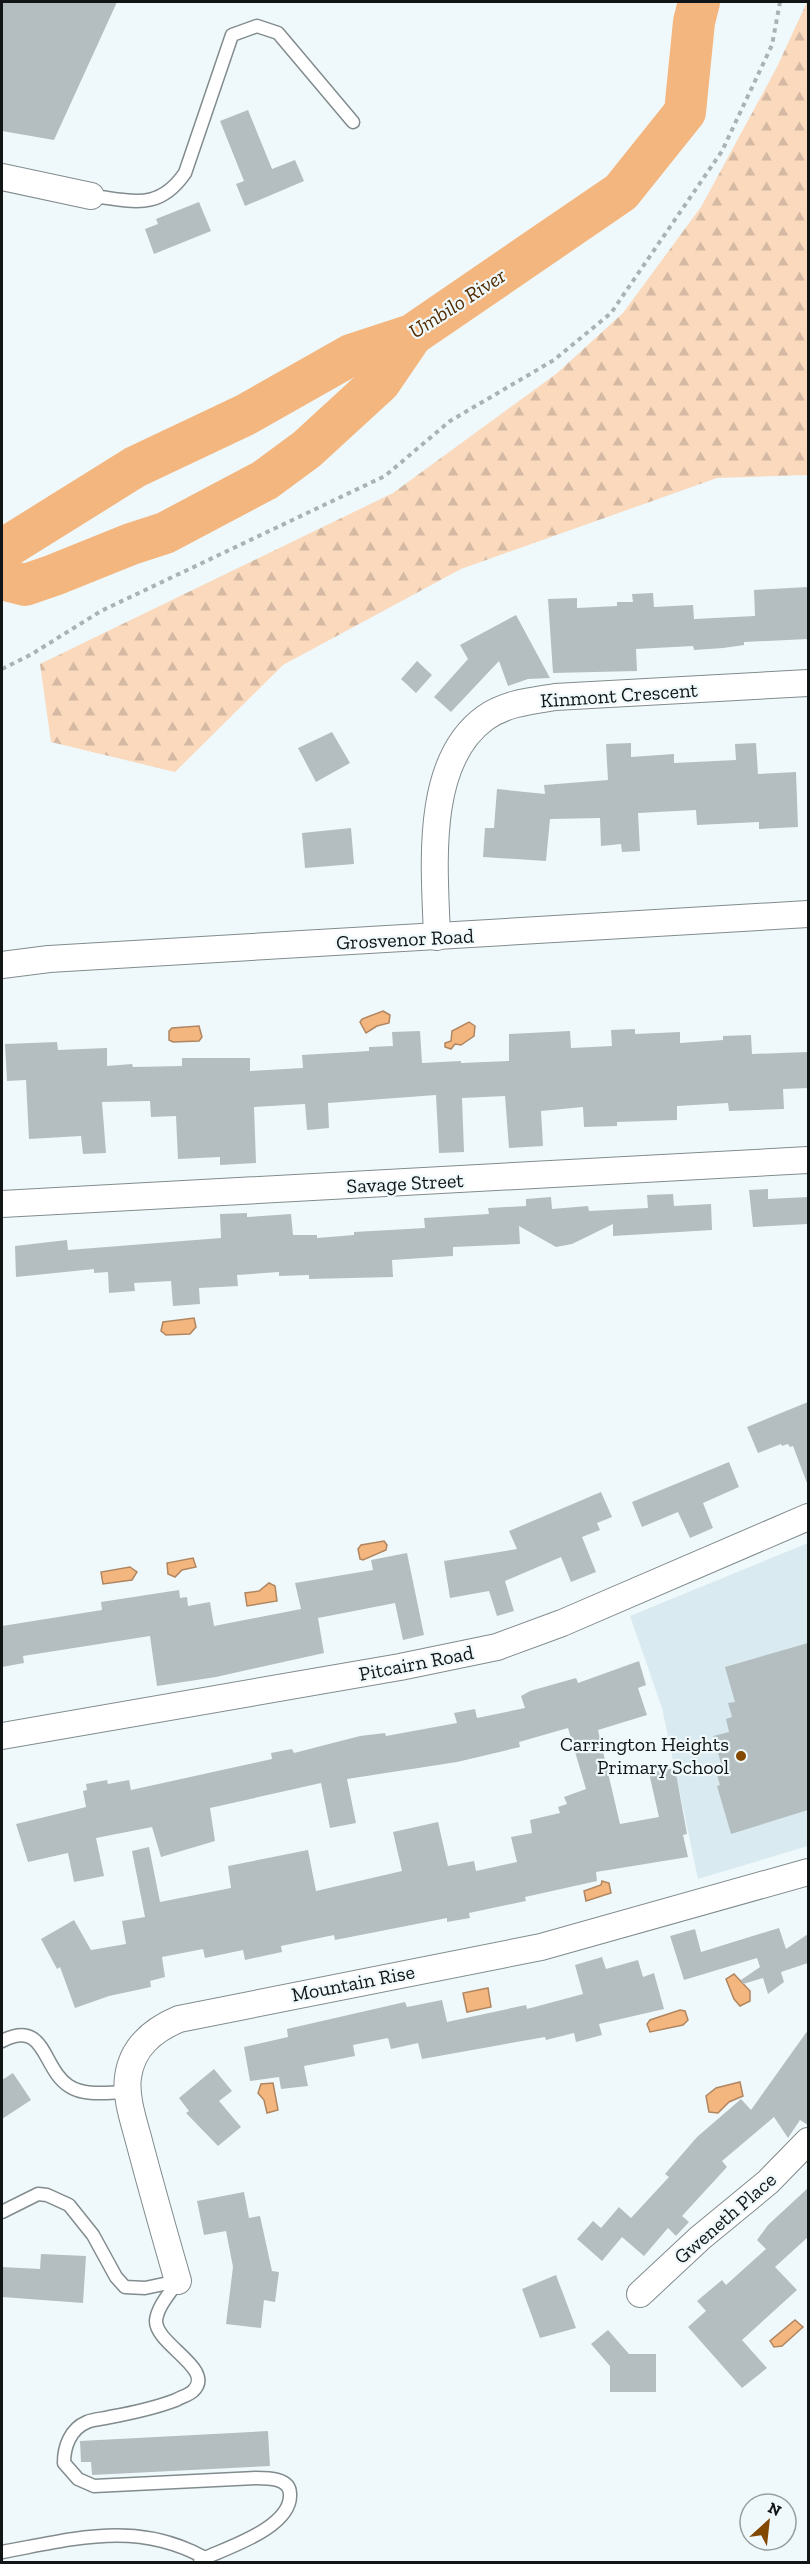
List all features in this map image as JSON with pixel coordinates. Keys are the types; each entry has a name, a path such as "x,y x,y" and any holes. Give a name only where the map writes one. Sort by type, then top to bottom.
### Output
{"street":[{"path":"2,177 91,196"},
{"name":"Kinmont Crescent","path":"437,937 435,833 440,798 451,765 466,737 485,718 518,703 555,697 808,683"},
{"name":"Grosvenor Road","path":"2,965 49,959 808,914"},
{"name":"Savage Street","path":"2,1204 808,1160"},
{"name":"Pitcairn Road","path":"2,1736 400,1667 497,1647 562,1623 808,1517"},
{"name":"Mountain Rise","path":"178,2281 140,2144 129,2092 128,2078 131,2067 146,2039 159,2028 179,2019 541,1947 808,1872"},
{"name":"Gweneth Place","path":"640,2294 700,2238 768,2182 808,2141"}],"lane":[{"path":"91,196 147,202 173,190 184,173 232,35 257,26 278,33 353,122"},
{"path":"2,2041 15,2034 26,2034 45,2053 63,2081 80,2091 129,2092"},
{"path":"2,2212 30,2196 47,2195 69,2205 80,2217 125,2287 145,2288 178,2281"},
{"path":"2,2552 113,2534 137,2534 186,2547 203,2560 255,2536 272,2524 289,2504 290,2490 286,2484 278,2480 256,2478 94,2486 78,2479 64,2463 67,2443 78,2428 88,2421 158,2407 193,2391 198,2375 162,2335 156,2323 159,2310 178,2281"}],"path":[{"path":"2,669 32,654 101,611 385,476 450,421 554,360 611,313 722,152 772,45 780,2"}],"shaded area":[{"path":"383,1011 390,1015 389,1023 377,1026 366,1033 360,1022 362,1019"},
{"path":"469,1022 475,1026 474,1036 461,1045 455,1044 451,1049 445,1047 445,1043 451,1041 452,1031"},
{"path":"199,1026 202,1037 199,1041 173,1042 169,1040 169,1031 172,1028"},
{"path":"194,1318 196,1327 190,1334 166,1335 161,1331 163,1322"},
{"path":"384,1541 387,1545 386,1550 363,1560 360,1559 358,1549 361,1545"},
{"name":"Carrington Heights Primary School","path":"808,1543 808,1846 698,1879 662,1708 630,1616"},
{"path":"193,1558 196,1567 182,1570 175,1577 168,1574 167,1563"},
{"path":"130,1567 137,1572 132,1580 103,1584 101,1572"},
{"path":"269,1583 275,1586 277,1601 247,1606 245,1593 259,1591"},
{"path":"602,1881 609,1883 611,1893 586,1901 584,1891 601,1885"},
{"path":"734,1974 750,1991 750,2001 740,2006 734,1999 726,1979"},
{"path":"488,1988 491,2007 467,2012 463,1993"},
{"path":"680,2010 685,2011 688,2020 683,2025 650,2032 647,2024 650,2020"},
{"path":"740,2082 743,2096 729,2102 718,2113 709,2112 706,2096 716,2088"},
{"path":"273,2083 278,2110 267,2113 264,2100 258,2093 261,2084"},
{"path":"795,2320 803,2327 782,2346 774,2347 770,2341"}],"green space":[{"path":"807,2 808,475 717,478 461,569 283,665 175,772 51,742 40,664 393,493 556,374 623,313 701,207 777,67"}],"building":[{"path":"2,2 117,2 54,140 2,131"},
{"path":"248,110 272,169 295,160 304,181 245,206 236,184 244,181 220,121"},
{"path":"199,202 211,231 154,254 145,229 158,224 156,219"},
{"path":"808,587 808,639 744,642 744,645 694,650 693,646 636,649 637,671 553,673 548,599 577,598 577,608 617,606 617,602 633,602 632,594 653,593 654,607 693,605 694,619 755,616 754,590"},
{"path":"516,615 550,678 528,679 508,686 499,661 451,712 434,697 468,659 460,645"},
{"path":"417,661 432,675 416,693 401,679"},
{"path":"332,732 350,763 316,782 298,748"},
{"path":"631,743 631,757 674,754 674,763 736,760 735,744 756,743 758,774 796,772 798,827 759,829 759,822 697,825 696,810 638,813 640,851 622,852 621,844 601,846 600,818 550,819 546,861 483,857 485,828 494,828 497,789 545,794 544,785 608,780 606,744"},
{"path":"351,828 354,864 305,868 302,833"},
{"path":"635,1029 635,1034 680,1032 680,1043 723,1040 723,1036 751,1035 752,1054 808,1052 808,1088 783,1089 784,1109 729,1111 728,1103 677,1106 677,1120 617,1122 617,1126 584,1127 583,1107 541,1111 543,1146 509,1148 505,1096 462,1098 464,1152 439,1153 436,1095 328,1103 329,1128 307,1130 305,1104 254,1107 256,1163 220,1165 220,1157 178,1159 176,1116 151,1117 150,1101 102,1102 106,1153 83,1154 81,1136 29,1139 26,1080 7,1081 5,1044 57,1042 58,1050 107,1048 107,1066 132,1064 133,1067 182,1066 182,1058 250,1058 250,1071 303,1068 302,1055 369,1051 369,1047 393,1046 392,1032 420,1031 422,1063 461,1061 461,1063 509,1061 509,1034 570,1031 571,1048 612,1046 611,1030"},
{"path":"768,1189 768,1199 808,1197 808,1224 753,1227 749,1190"},
{"path":"673,1194 674,1206 711,1204 712,1230 613,1236 613,1224 572,1244 556,1247 519,1226 520,1244 453,1247 453,1256 392,1260 393,1277 309,1279 309,1275 279,1276 279,1272 237,1275 238,1286 199,1288 200,1304 173,1306 171,1281 134,1283 135,1291 109,1293 108,1272 94,1273 94,1269 16,1277 15,1246 67,1240 68,1250 221,1238 220,1214 247,1213 247,1217 291,1214 293,1235 317,1235 317,1238 354,1235 354,1232 425,1228 424,1218 489,1214 488,1208 526,1206 526,1199 551,1197 552,1209 588,1206 589,1211 648,1208 647,1195"},
{"path":"808,1402 807,1483 793,1446 790,1447 788,1444 782,1446 781,1444 758,1453 747,1427"},
{"path":"729,1462 739,1487 703,1503 713,1528 690,1538 678,1512 642,1527 632,1502"},
{"path":"601,1492 612,1517 597,1523 600,1530 582,1537 596,1572 571,1582 561,1557 505,1581 514,1611 497,1616 489,1591 450,1598 444,1561 517,1549 509,1531"},
{"path":"407,1553 424,1635 403,1640 395,1603 318,1618 324,1653 216,1677 157,1686 150,1636 23,1656 24,1663 2,1667 2,1626 102,1610 101,1602 179,1590 180,1598 187,1597 188,1606 210,1602 214,1626 301,1609 295,1583 373,1570 371,1560"},
{"path":"808,1643 808,1810 731,1834 717,1786 720,1785 716,1772 723,1770 713,1736 729,1732 726,1719 732,1717 728,1703 735,1702 725,1667"},
{"path":"639,1661 646,1685 638,1688 647,1715 598,1730 620,1824 659,1817 649,1773 675,1768 687,1834 683,1835 688,1857 596,1872 597,1881 525,1897 526,1901 469,1913 470,1918 447,1922 447,1918 335,1940 334,1935 281,1946 282,1952 245,1960 243,1950 205,1958 203,1949 162,1957 165,1977 150,1981 151,1987 109,1996 75,2008 60,1967 57,1969 41,1939 74,1920 91,1950 126,1944 122,1921 145,1917 132,1851 149,1847 160,1902 231,1888 228,1866 308,1850 316,1891 402,1871 393,1832 438,1822 448,1866 474,1861 476,1871 517,1862 511,1837 532,1833 530,1820 560,1813 558,1807 567,1804 564,1797 586,1789 568,1728 519,1742 520,1747 457,1762 347,1779 356,1823 330,1828 321,1783 210,1808 215,1841 161,1857 152,1827 96,1838 104,1876 74,1882 68,1853 28,1862 16,1824 86,1807 83,1791 87,1790 86,1784 107,1780 108,1784 129,1780 131,1790 272,1759 271,1753 292,1749 294,1753 360,1736 385,1733 386,1736 457,1723 454,1713 475,1709 477,1718 525,1708 521,1696 530,1691 576,1678 578,1683"},
{"path":"779,1928 786,1949 808,1934 808,1963 781,1972 784,1982 768,1994 763,1978 743,1984 741,1980 760,1967 757,1958 684,1980 670,1936 695,1929 701,1952"},
{"path":"602,1957 606,1969 638,1960 643,1977 654,1973 664,2009 599,2024 602,2035 576,2042 574,2033 546,2040 545,2037 422,2059 418,2043 391,2049 388,2038 353,2045 355,2056 304,2066 308,2086 281,2089 279,2077 250,2081 244,2047 288,2037 287,2029 405,2002 407,2007 442,2000 447,2022 526,2005 527,2009 583,1994 575,1965"},
{"path":"808,2030 808,2125 800,2120 788,2138 774,2117 722,2161 727,2167 682,2216 689,2222 676,2236 668,2228 644,2256 622,2237 602,2261 577,2239 593,2221 601,2228 619,2207 631,2218 669,2177 665,2174 697,2137 741,2099 751,2110"},
{"path":"214,2069 232,2091 219,2101 241,2127 218,2146 186,2113 189,2111 179,2098"},
{"path":"13,2073 31,2100 2,2119 2,2080"},
{"path":"808,2188 808,2237 775,2267 797,2290 742,2340 767,2368 742,2388 688,2327 706,2311 697,2301 722,2280 726,2285 766,2249 757,2240 768,2225"},
{"path":"244,2192 249,2218 260,2216 272,2271 279,2272 275,2302 264,2300 261,2328 226,2324 233,2267 226,2231 204,2235 197,2201"},
{"path":"41,2254 86,2256 83,2303 2,2297 2,2267 40,2269"},
{"path":"556,2275 576,2328 540,2338 522,2289"},
{"path":"608,2330 629,2354 656,2354 656,2392 610,2392 610,2366 591,2344"},
{"path":"268,2431 270,2466 92,2475 91,2462 81,2462 80,2441"}],"waterway":[{"name":"Umbilo River","path":"2,550 135,467 245,415 351,355 412,335 621,192 685,112 694,22 699,2"},
{"path":"2,579 25,585 54,575 165,533 265,480 307,449 380,382 412,335"}],"place":[{"name":"Carrington Heights Primary School","path":"741,1756"}]}
